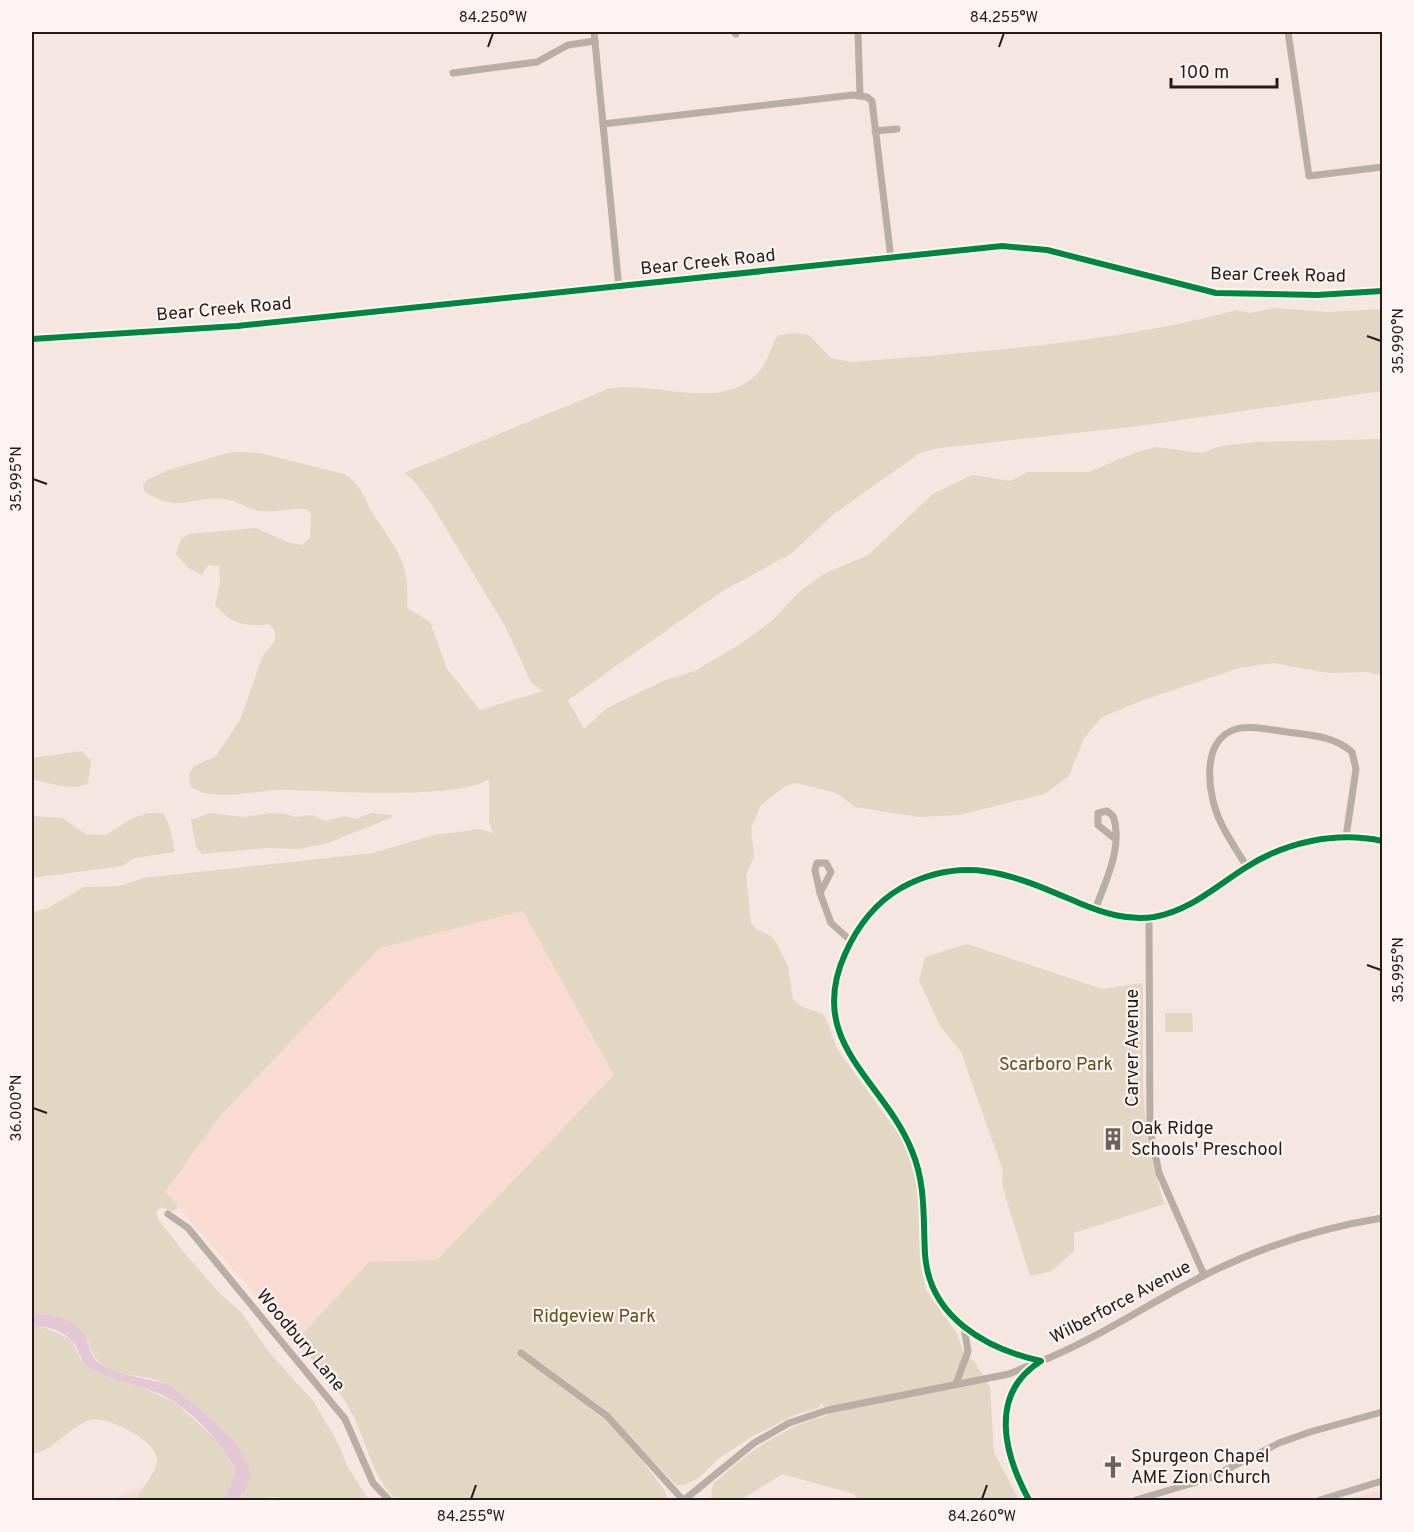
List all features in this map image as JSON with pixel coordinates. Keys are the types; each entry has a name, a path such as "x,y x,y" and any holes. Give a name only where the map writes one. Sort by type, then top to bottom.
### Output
{"street":[{"path":"594,32 619,288"},
{"path":"858,32 860,96"},
{"path":"1288,32 1309,176 1383,167"},
{"path":"453,73 537,62 568,45 595,41"},
{"path":"603,124 860,96 872,101 891,259"},
{"path":"875,131 897,129"},
{"name":"Bear Creek Road","path":"32,339 237,326 1014,246 1058,253 1216,293 1317,295 1383,291"},
{"path":"1247,867 1220,822 1213,802 1210,773 1214,748 1221,738 1236,729 1310,735 1333,740 1352,752 1356,769 1346,837"},
{"path":"1041,1361 993,1346 964,1328 942,1304 925,1257 922,1180 911,1147 893,1116 852,1060 837,1027 835,990 840,965 851,941 865,920 899,890 927,877 956,870 980,869 1009,874 1095,910 1123,917 1149,918 1182,909 1202,899 1247,867 1281,849 1314,840 1346,837 1383,840"},
{"path":"1095,910 1112,863 1114,838"},
{"path":"820,892 831,923 851,941"},
{"name":"Carver Avenue","path":"1149,918 1150,1130 1159,1173 1204,1275"},
{"name":"Woodbury Lane","path":"168,1214 188,1228 345,1419 373,1483 389,1500"},
{"name":"Wilberforce Avenue","path":"684,1500 754,1443 789,1423 828,1410 1009,1374 1116,1326 1204,1275 1255,1252 1314,1232 1383,1218"},
{"path":"956,1384 968,1351 964,1328"},
{"path":"521,1353 607,1416 684,1500"},
{"path":"1029,1500 1016,1475 1007,1447 1006,1416 1017,1382 1041,1361"},
{"path":"1136,1500 1210,1478 1279,1443 1310,1431 1383,1412"},
{"path":"1320,1500 1383,1481"}],"shaded area":[{"path":"524,911 614,1075 437,1260 369,1262 296,1341 165,1192 220,1116 380,948"},
{"path":"32,1313 57,1317 72,1323 84,1335 93,1356 99,1363 124,1374 169,1385 213,1421 234,1442 250,1471 251,1475 239,1500 224,1500 236,1472 231,1461 215,1438 182,1407 160,1394 90,1368 84,1363 70,1338 48,1328 32,1327"},
{"path":"143,1486 135,1500 112,1500 132,1490"},
{"path":"1382,1489 1382,1500 1346,1500"}],"green space":[{"name":"Ridgeview Park","path":"1275,308 1328,312 1382,309 1382,391 1139,426 940,448 920,453 834,514 792,553 721,592 568,700 584,729 607,708 665,680 695,671 737,646 772,621 797,594 823,574 868,555 933,494 972,475 1010,481 1028,472 1089,472 1134,453 1157,447 1201,453 1221,446 1258,442 1382,439 1382,676 1368,672 1328,673 1273,663 1239,668 1143,700 1102,717 1084,738 1069,776 1045,794 959,815 919,817 855,807 836,793 796,783 785,786 760,806 751,829 754,856 746,876 751,923 776,942 788,966 793,999 802,1007 821,1013 826,1018 837,1049 906,1144 919,1184 920,1259 926,1290 957,1334 965,1356 974,1361 990,1387 994,1452 1019,1500 858,1500 854,1494 782,1474 741,1500 714,1500 711,1497 713,1484 753,1451 781,1433 829,1415 822,1403 818,1408 795,1415 753,1436 718,1459 699,1478 685,1485 676,1485 652,1460 644,1463 665,1491 668,1500 396,1500 387,1490 374,1467 343,1397 296,1341 369,1262 437,1260 614,1075 523,911 380,948 220,1116 165,1192 178,1206 177,1209 172,1211 161,1207 156,1212 158,1219 182,1250 220,1294 241,1312 269,1352 314,1402 339,1445 346,1464 369,1500 283,1500 276,1497 239,1500 243,1494 234,1444 192,1404 168,1385 157,1380 111,1370 93,1355 88,1341 44,1315 32,1313 32,912 46,909 84,887 120,886 143,878 372,853 434,835 480,829 493,833 489,822 489,779 473,786 451,790 393,793 278,790 226,795 202,792 191,787 189,774 194,766 216,756 240,720 263,655 275,641 275,632 270,624 239,623 226,616 215,604 220,583 219,566 208,565 202,575 188,568 176,554 181,539 189,534 256,528 287,542 302,545 310,538 311,514 306,509 260,511 233,501 217,499 168,502 144,491 143,485 147,480 168,470 232,452 260,453 344,474 350,478 362,492 400,557 406,578 407,608 430,622 447,669 480,710 543,691 531,682 505,626 430,502 414,481 404,473 608,389 648,388 690,393 729,390 747,382 762,368 778,335 797,333 809,335 831,358 851,362 1046,345 1143,331 1237,310 1250,313"},
{"path":"82,751 91,761 88,783 67,787 32,779 32,758"},
{"path":"149,813 164,813 175,852 134,858 122,866 32,878 32,816 62,818 86,834 106,835 133,818"},
{"path":"210,813 243,817 272,813 294,817 313,815 325,821 345,816 356,819 372,813 392,815 391,818 325,844 299,849 266,848 202,854 196,847 191,820"},
{"name":"Scarboro Park","path":"967,944 1102,989 1143,983 1143,1090 1148,1145 1164,1204 1074,1233 1074,1251 1052,1271 1030,1276 1002,1185 1003,1171 961,1052 940,1026 919,980 925,957"},
{"path":"1165,1013 1192,1013 1193,1032 1165,1032"},
{"path":"38,1325 71,1339 81,1360 176,1403 223,1446 236,1472 224,1500 135,1500 154,1470 157,1460 155,1453 149,1445 130,1431 107,1421 90,1420 74,1428 55,1444 32,1454 32,1327"}],"cycle path":[{"path":"32,339 237,326 1002,246 1047,250 1216,293 1317,295 1382,291"},
{"path":"1029,1500 1013,1464 1008,1445 1007,1407 1013,1390 1024,1375 1041,1361 1020,1356 981,1338 964,1327 937,1296 929,1276 925,1254 922,1189 912,1151 899,1126 853,1059 841,1037 835,1012 835,985 850,944 868,916 892,894 925,877 948,872 970,870 1013,877 1106,913 1144,918 1180,909 1260,859 1294,845 1347,837 1382,841"}],"place":[{"name":"Oak Ridge Schools' Preschool","path":"1113,1139"},
{"name":"Spurgeon Chapel AME Zion Church","path":"1113,1467"}]}
